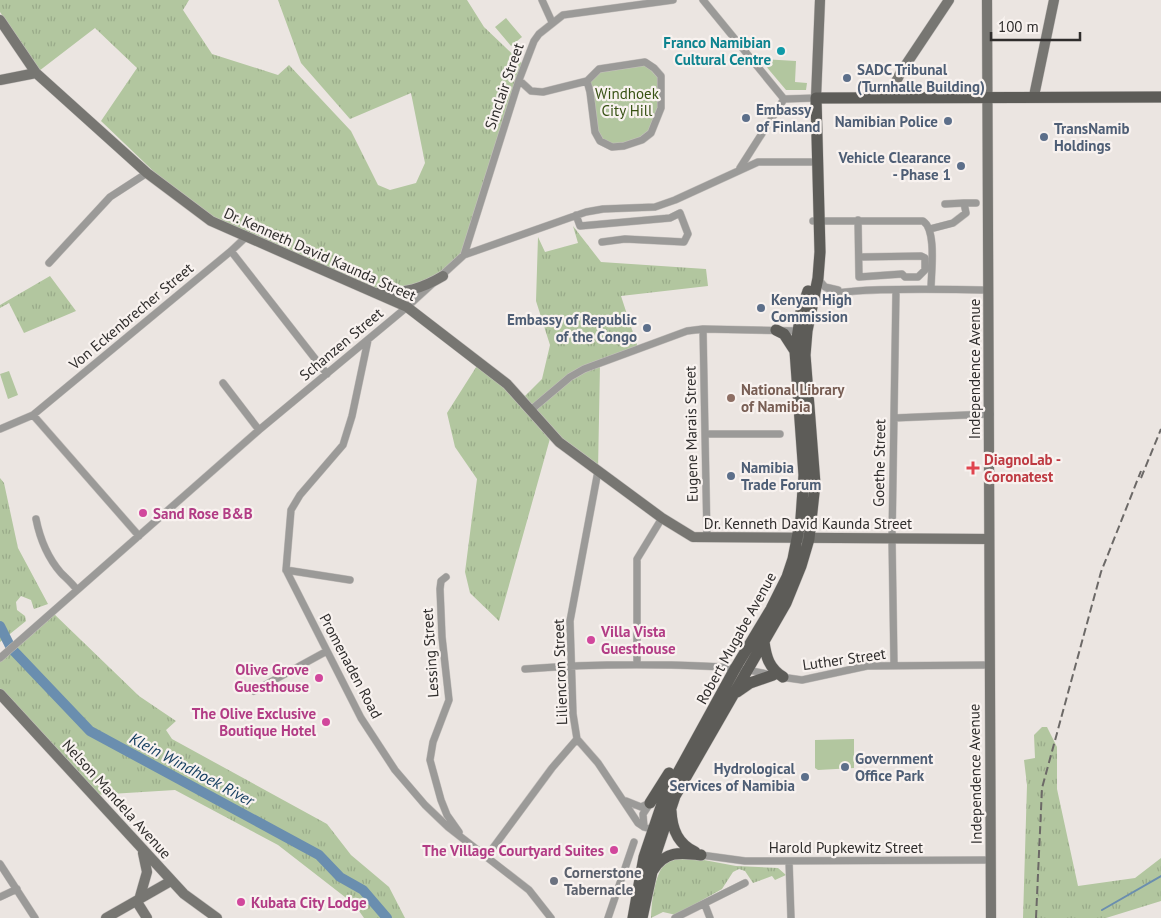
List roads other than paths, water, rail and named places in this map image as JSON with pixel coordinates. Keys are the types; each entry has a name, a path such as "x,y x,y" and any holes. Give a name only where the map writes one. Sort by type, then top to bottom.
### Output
{"main road":[{"path":"816,98 1161,97"},
{"name":"Robert Mugabe Avenue","path":"633,918 637,885 653,830 675,774 781,590 804,539 804,475 795,351 797,332 812,302 818,278 816,98"},
{"name":"Robert Mugabe Avenue","path":"642,918 650,877 653,830 671,807 688,772 764,642 793,588 815,484 805,372 805,317 817,220"},
{"path":"795,351 784,334 779,330 805,317"},
{"path":"733,695 750,683 778,676 768,661 764,642"},
{"path":"650,803 707,712 715,706"},
{"path":"671,807 671,821 676,835 686,848 701,855"},
{"path":"650,877 659,861 667,855 675,853 701,855"}],"street":[{"path":"542,0 552,22"},
{"name":"Sinclair Street","path":"464,255 519,80 534,41 552,22 564,15 672,0"},
{"path":"703,0 784,99"},
{"name":"Robert Mugabe Avenue","path":"816,98 820,0"},
{"path":"888,97 901,72 950,0"},
{"name":"Independence Avenue","path":"987,0 991,918"},
{"path":"1034,96 1054,0"},
{"name":"Dr. Kenneth David Kaunda Street","path":"0,20 36,73 147,172 200,215 407,308 476,358 507,384 532,409 551,434 662,518 693,537 989,539"},
{"path":"519,80 531,91 542,92 587,80 599,69 645,62 661,76 662,108 651,133 642,140 624,146 612,147 600,141 595,132 587,80"},
{"path":"0,80 36,73"},
{"path":"784,99 816,98"},
{"path":"740,169 784,99"},
{"name":"Schanzen Street","path":"0,658 259,430 407,308 464,255 576,215 602,209 655,207 675,200 758,162 816,162"},
{"path":"49,263 110,197 147,172"},
{"path":"602,242 625,239 686,241 688,234 675,200"},
{"path":"945,204 976,202"},
{"path":"817,220 923,221 929,226 953,223 963,217 966,213 964,203"},
{"path":"576,215 580,226 670,218 680,213"},
{"path":"858,220 858,275 861,278 902,274 905,277 918,277 925,270 925,258 921,256 859,257"},
{"path":"929,226 931,289"},
{"name":"Von Eckenbrecher Street","path":"0,429 33,415 246,237"},
{"path":"231,251 327,374"},
{"path":"371,291 392,293 408,291 429,284 443,276"},
{"path":"818,278 824,287 848,292"},
{"path":"812,302 822,295 848,292 931,289 989,290"},
{"name":"Goethe Street","path":"894,665 892,538 896,290"},
{"path":"532,409 570,377 584,369 678,334 703,329 797,332"},
{"name":"Eugene Marais Street","path":"703,329 707,538"},
{"path":"350,580 286,570 291,510 300,495 343,445 352,416 358,377 368,340"},
{"path":"352,354 358,363 358,377"},
{"path":"223,383 259,430"},
{"path":"894,418 990,414"},
{"path":"33,415 139,536"},
{"path":"705,434 780,434"},
{"name":"Liliencron Street","path":"598,471 572,605 570,665 573,714 577,739 624,799 638,823 653,830"},
{"path":"637,664 638,559 662,518"},
{"path":"36,520 39,534 47,551 60,572 77,590"},
{"name":"Promenaden Road","path":"286,570 361,718 395,770 425,805 463,839 529,890 551,918"},
{"name":"Lessing Street","path":"446,577 441,581 440,589 442,637 449,700 433,742 430,760 447,815 463,839"},
{"path":"254,691 327,652"},
{"name":"Luther Street","path":"525,670 570,665 637,664 736,667 802,680 868,666 989,665"},
{"name":"Nelson Mandela Avenue","path":"0,694 171,881 194,903 217,918"},
{"path":"487,856 552,768 577,739"},
{"path":"624,799 637,807 645,807 650,803"},
{"path":"650,803 643,814 653,830"},
{"path":"608,918 634,842"},
{"path":"140,847 147,864 147,872 138,901 147,918"},
{"name":"Harold Pupkewitz Street","path":"701,855 738,861 991,860"},
{"path":"789,861 791,918"},
{"path":"0,864 35,918"},
{"path":"106,918 171,881"},
{"path":"675,918 745,883"},
{"path":"0,897 17,890"},
{"path":"705,904 710,918"}],"waterway":[{"name":"Klein Windhoek River","path":"0,626 11,648 90,731 319,855 340,877 363,890 387,918"},
{"path":"1102,910 1161,876"}],"railway":[{"path":"1141,478 1161,429"},
{"path":"1036,918 1042,788 1101,572 1141,471"}],"place":[{"name":"Franco Namibian Cultural Centre","path":"781,51"},
{"name":"SADC Tribunal (Turnhalle Building)","path":"847,78"},
{"name":"Embassy of Finland","path":"746,118"},
{"name":"Namibian Police","path":"948,121"},
{"name":"TransNamib Holdings","path":"1044,137"},
{"name":"Vehicle Clearance - Phase 1","path":"961,166"},
{"name":"Kenyan High Commission","path":"761,308"},
{"name":"Embassy of Republic of the Congo","path":"647,328"},
{"name":"National Library of Namibia","path":"731,398"},
{"name":"DiagnoLab - Coronatest","path":"973,468"},
{"name":"Namibia Trade Forum","path":"731,476"},
{"name":"Sand Rose B&B","path":"143,513"},
{"name":"Villa Vista Guesthouse","path":"591,640"},
{"name":"Olive Grove Guesthouse","path":"319,678"},
{"name":"The Olive Exclusive Boutique Hotel","path":"326,722"},
{"name":"Government Office Park","path":"845,767"},
{"name":"Hydrological Services of Namibia","path":"805,777"},
{"name":"The Village Courtyard Suites","path":"614,850"},
{"name":"Cornerstone Tabernacle","path":"554,881"},
{"name":"Kubata City Lodge","path":"241,902"}],"park label":[{"name":"Windhoek City Hill","path":"627,102"}]}
